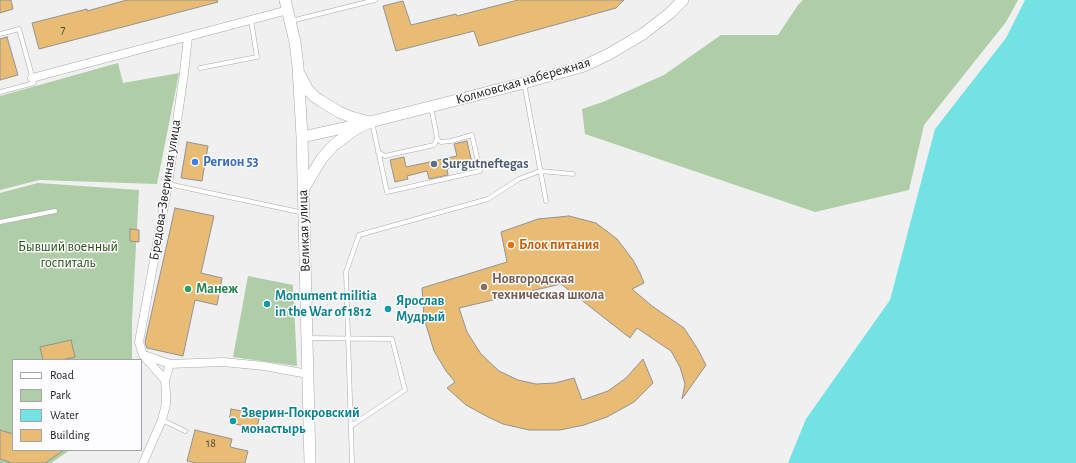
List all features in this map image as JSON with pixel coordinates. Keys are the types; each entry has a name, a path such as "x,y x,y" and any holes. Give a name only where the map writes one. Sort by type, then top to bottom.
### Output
{"main road":[{"name":"Колмовская набережная","path":"371,121 524,83 584,66 610,54 634,40 653,27 683,0"},
{"name":"Великая улица","path":"288,10 295,42 298,66 302,137 310,463"},
{"path":"298,66 303,81 308,90 315,97 339,112 351,117 371,121"},
{"path":"302,137 371,121"},
{"path":"303,188 322,158 331,148 354,130 371,121"}],"street":[{"path":"32,78 288,10"},
{"name":"Бредова-Звериная улица","path":"143,355 140,342 168,184 188,37"},
{"path":"143,355 170,364 223,362 264,366 308,374"},
{"path":"143,355 165,380"},
{"path":"142,463 162,420 166,404 165,380 170,364"}],"lane":[{"path":"288,10 375,0"},
{"path":"200,68 257,56 251,20"},
{"path":"0,34 19,29 34,83 0,92"},
{"path":"524,83 546,201"},
{"path":"378,152 385,156 434,145 437,139 431,106"},
{"path":"371,121 387,192 480,172 472,135 451,141 441,142 437,139"},
{"path":"352,463 346,272 359,235 488,199 520,179 540,171 574,174"},
{"path":"168,184 304,213"},
{"path":"0,222 55,211"},
{"path":"307,338 392,339 405,390 350,426"},
{"path":"162,420 185,431"}],"green space":[{"path":"803,0 1018,0 1006,22 924,125 909,190 815,212 585,134 582,109 603,102 664,75 721,35 778,35"},
{"path":"118,63 123,83 179,73 157,184 39,180 0,190 0,96"},
{"name":"Бывший военный госпиталь","path":"38,183 139,190 132,320 132,359 12,359 12,451 69,451 51,463 0,463 0,193"},
{"path":"248,276 293,285 297,366 233,357"}],"water":[{"path":"1025,0 1076,0 1076,463 788,463 806,419 890,300 935,129 1006,38"}],"building":[{"path":"0,0 11,0 13,9 0,13"},
{"path":"127,0 217,0 218,2 39,49 32,23 87,9 87,11"},
{"path":"518,0 624,0 616,8 479,46 474,31 396,51 383,6 403,1 411,25 456,14 457,16"},
{"path":"7,37 18,75 0,80 0,39"},
{"path":"467,141 472,163 447,169 448,175 429,179 427,171 407,176 408,179 395,182 390,160 404,157 406,167 457,156 454,144"},
{"path":"187,142 208,146 202,181 181,178"},
{"name":"Манеж","path":"175,208 214,216 201,273 222,278 217,305 195,300 183,356 147,348 145,342"},
{"path":"569,216 596,223 617,239 633,260 644,283 632,289 652,306 684,328 706,365 682,399 685,384 680,367 671,351 637,328 630,338 561,284 459,308 467,332 481,354 499,371 518,380 536,384 555,383 574,378 582,400 608,391 626,378 643,359 653,383 634,402 607,417 584,425 560,430 529,430 503,424 466,405 447,388 455,382 446,371 434,351 424,318 422,288 507,262 501,232 538,219"},
{"path":"130,229 139,230 139,242 130,241"},
{"path":"71,340 75,357 66,359 43,359 40,347"},
{"path":"231,409 260,414 257,428 229,423"},
{"path":"0,430 12,434 12,451 63,451 45,463 12,463 0,459"},
{"path":"195,430 232,439 230,447 248,451 245,463 196,463 187,461"}],"place":[{"name":"Регион 53","path":"195,162"},
{"name":"Surgutneftegas","path":"434,164"},
{"name":"Блок питания","path":"511,245"},
{"name":"Новгородская техническая школа","path":"484,287"},
{"name":"Манеж","path":"188,289"},
{"name":"Monument militia in the War of 1812","path":"267,304"},
{"name":"Ярослав Мудрый","path":"388,309"},
{"name":"Зверин-Покровский монастырь","path":"233,421"}]}
